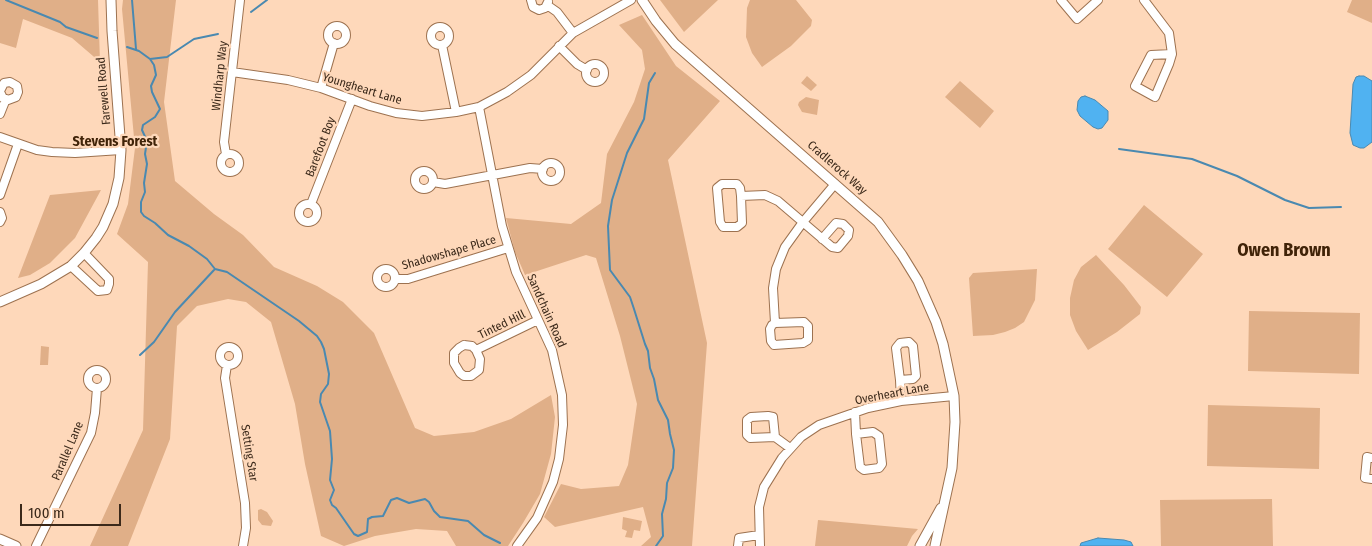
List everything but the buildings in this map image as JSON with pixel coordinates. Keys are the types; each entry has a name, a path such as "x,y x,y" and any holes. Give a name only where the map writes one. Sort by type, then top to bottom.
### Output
{"street":[{"name":"Farewell Road","path":"0,302 42,284 71,266 84,253 103,227 113,204 120,178 121,150 111,0"},
{"name":"Windharp Way","path":"226,154 224,142 240,0"},
{"path":"531,0 531,4 536,9 542,9 548,2 573,33"},
{"name":"Youngheart Lane","path":"232,72 279,78 321,88 383,110 409,115 436,115 456,112 479,107 501,96 531,75 573,33 631,0"},
{"name":"Cradlerock Way","path":"642,0 675,44 878,222 918,281 941,337 954,396 954,448 949,484 944,503"},
{"path":"1062,0 1077,19 1098,0"},
{"path":"1144,0 1169,33 1172,54 1170,64 1155,97 1134,86 1151,55 1172,54"},
{"path":"321,88 334,43"},
{"path":"442,45 456,112"},
{"path":"559,46 577,64 587,70"},
{"path":"6,82 13,82 17,86 18,92 16,97 11,100 6,99 0,91 1,86 6,82"},
{"path":"0,114 6,99"},
{"name":"Barefoot Boy","path":"311,204 352,99"},
{"name":"Sandchain Road","path":"479,107 508,248 516,272 552,350 562,395 563,425 559,459 550,490 537,518 517,546"},
{"path":"0,137 38,150 63,153 121,150"},
{"path":"0,195 18,144"},
{"path":"433,182 445,184 530,168 543,169"},
{"path":"722,184 737,184 740,188 741,196 742,220 740,225 737,227 723,227 720,222 717,188 722,184"},
{"path":"775,324 773,288 776,269 785,247 835,184"},
{"path":"741,196 773,197 822,239"},
{"path":"0,212 2,218 0,222"},
{"name":"Shadowshape Place","path":"396,279 408,279 508,248"},
{"path":"71,266 98,291 107,290 108,279 84,253"},
{"name":"Tinted Hill","path":"476,350 538,320"},
{"path":"804,322 808,326 808,340 803,343 774,345 771,341 770,329 775,324 804,322"},
{"path":"900,380 913,379 916,376 913,346 909,342 900,343 896,348 901,402"},
{"name":"Setting Star","path":"227,365 226,378 245,503 246,528 243,546"},
{"name":"Parallel Lane","path":"36,546 91,433 97,388"},
{"name":"Overheart Lane","path":"760,546 759,507 764,487 790,448 801,436 819,425 855,412 901,402 954,396"},
{"path":"855,412 856,434 860,467 864,470 879,468 882,464 880,436 873,432 856,434"},
{"path":"776,437 790,448"},
{"path":"1372,458 1366,457 1365,478 1372,479"},
{"path":"920,546 944,503"},
{"path":"935,546 944,503"},
{"path":"738,546 739,538 759,535"},
{"path":"0,539 16,546"}],"shaded area":[{"path":"0,0 98,0 100,62 72,38 23,19 16,48 0,43"},
{"path":"123,0 176,0 164,102 175,181 214,214 243,235 274,267 317,286 343,302 374,333 415,428 434,436 474,432 511,419 551,395 555,417 551,454 540,494 508,546 456,546 447,531 416,529 375,536 344,546 321,536 305,464 295,404 271,322 246,302 228,299 197,306 177,326 170,439 128,546 90,546 143,430 148,262 117,234 128,204 135,148 122,9"},
{"path":"660,0 718,0 684,32"},
{"path":"750,0 796,0 812,20 811,26 791,46 762,67 752,53 746,37 747,8"},
{"path":"1352,0 1372,0 1372,23 1347,12"},
{"path":"642,15 676,66 720,101 668,160 707,343 692,546 641,546 651,537 643,507 555,527 544,517 561,484 581,489 619,486 628,465 637,404 620,336 596,258 586,255 525,275 515,252 506,218 571,224 601,203 607,154 634,102 645,69 642,50 619,25"},
{"path":"807,76 817,85 811,91 801,83"},
{"path":"960,81 994,111 980,128 945,97"},
{"path":"806,97 819,100 817,115 802,112 798,105"},
{"path":"101,190 75,238 50,263 30,275 18,278 50,195"},
{"path":"1144,205 1203,254 1167,297 1108,249"},
{"path":"1096,255 1124,285 1141,307 1140,314 1117,332 1088,350 1076,331 1070,315 1070,298 1074,280 1081,267"},
{"path":"1037,269 1035,300 1024,322 1005,332 973,336 969,278 973,273"},
{"path":"1249,311 1360,313 1359,374 1248,371"},
{"path":"41,346 49,347 48,365 40,365"},
{"path":"1208,405 1320,408 1319,469 1207,466"},
{"path":"1272,499 1273,546 1161,546 1160,500"},
{"path":"261,509 267,512 273,521 271,526 262,525 258,520 258,510"},
{"path":"623,517 642,521 640,531 634,530 632,538 625,537 627,531 622,529"},
{"path":"818,520 918,529 907,546 815,546"}],"water":[{"path":"1364,76 1372,81 1372,142 1364,148 1353,145 1350,133 1353,84 1356,77"},
{"path":"1085,96 1095,100 1108,111 1108,120 1102,128 1093,127 1080,116 1077,110 1078,101 1081,97"},
{"path":"1098,538 1124,540 1131,542 1133,546 1080,546 1081,543"}],"waterway":[{"path":"6,0 60,22 66,27 97,38"},
{"path":"132,0 136,49"},
{"path":"251,12 267,0"},
{"path":"150,59 167,57 194,39 218,34"},
{"path":"127,47 139,51 150,59 154,65 156,75 151,86 160,109 155,117 143,125 142,130 147,141 145,154 147,164 141,212 168,235 189,246 207,259 215,269 227,272 299,321 317,336 321,342 329,374 328,384 321,394 320,402 330,431 332,459 330,480 334,490 330,500 332,505 354,534 358,536 367,532 368,519 383,516 391,500 397,498 409,503 425,499 440,517 468,521 484,535 500,543"},
{"path":"655,73 649,83 644,119 627,153 612,200 608,226 610,270 630,297 648,351 658,400 668,420 674,450 673,468 667,483 666,499 662,514 663,536 656,546"},
{"path":"1119,149 1192,159 1237,176 1285,200 1309,208 1341,207"},
{"path":"140,355 154,342 175,312 214,270"}],"district":[{"name":"Stevens Forest","path":"115,142"},
{"name":"Owen Brown","path":"1284,251"}]}
